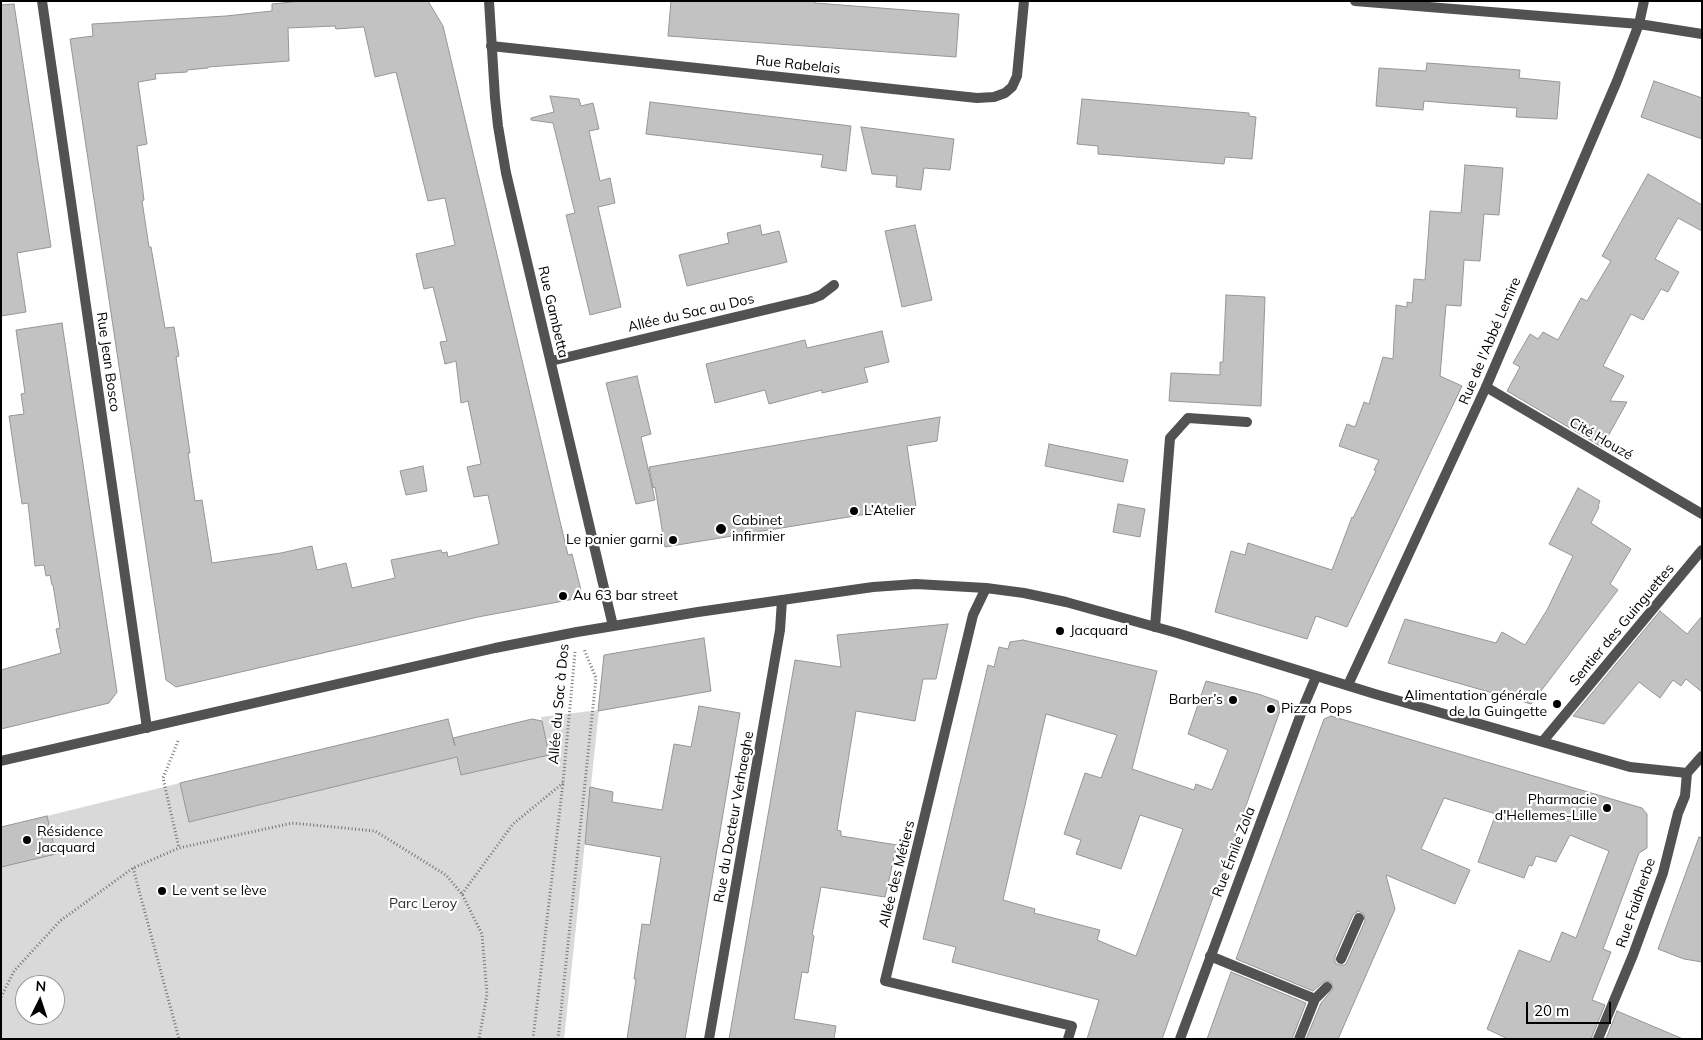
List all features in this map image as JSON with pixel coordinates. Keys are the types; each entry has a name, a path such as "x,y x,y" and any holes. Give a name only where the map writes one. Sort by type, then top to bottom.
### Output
{"street":[{"name":"Rue Jean Bosco","path":"42,1 147,728"},
{"name":"Rue Gambetta","path":"489,1 498,126 505,165 613,626"},
{"name":"Rue Rabelais","path":"491,46 977,98 994,97 1005,93 1012,87 1017,76 1024,1"},
{"path":"1355,1 1638,24 1702,34"},
{"name":"Rue de l'Abbé Lemire","path":"1348,686 1486,387 1617,81 1638,24 1644,1"},
{"name":"Allée du Sac au Dos","path":"551,361 811,299 821,296 834,285"},
{"name":"Cité Houzé","path":"1486,387 1702,514"},
{"path":"1155,627 1170,438 1188,418 1247,422"},
{"name":"Sentier des Guinguettes","path":"1543,741 1702,550"},
{"path":"1,761 495,648 577,632 782,600 901,585 941,584 1024,593 1066,602 1155,627 1316,677 1630,766 1687,773 1700,760"},
{"name":"Allée des Métiers","path":"986,588 973,615 885,981 1072,1026 1068,1039"},
{"name":"Rue du Docteur Verhaeghe","path":"709,1039 780,630 782,600"},
{"name":"Rue Émile Zola","path":"1180,1039 1316,677"},
{"name":"Rue Faidherbe","path":"1598,1039 1633,955 1663,873 1678,813 1685,796 1687,773"},
{"path":"1341,959 1359,918"},
{"path":"1210,956 1315,998"},
{"path":"1299,1039 1315,998 1327,987"}],"path":[{"name":"Allée du Sac à Dos","path":"533,1039 577,632"},
{"name":"Allée du Sac à Dos","path":"558,1039 596,678 577,632"},
{"path":"179,848 163,778 186,719"},
{"path":"462,894 513,824 562,782"},
{"path":"1,996 14,971 60,921 133,868 179,848 292,823 375,831 446,875 462,894 482,934 487,994 479,1039"},
{"path":"133,868 179,1039"}],"green space":[{"name":"Parc Leroy","path":"599,710 564,1039 1,1039 1,867 47,816 180,783 190,822 457,757 461,775 549,754 541,717"}],"building":[{"path":"301,1 428,1 443,26 568,555 572,554 581,590 574,599 478,617 176,687 166,680 70,39 93,36 92,24 226,16 272,11 272,4","holes":["335,26 336,29 364,27 375,77 396,72 428,201 445,198 455,245 416,254 424,289 433,287 447,341 440,342 445,364 456,361 461,403 468,401 481,464 467,467 474,497 488,495 499,544 448,557 447,552 442,553 441,550 391,560 395,578 352,588 346,563 317,570 312,546 281,553 212,563 202,500 195,501 176,357 179,356 174,327 165,328 151,247 149,247 142,201 144,200 137,146 147,144 138,82 156,79 155,74 187,72 187,70 208,67 289,61 288,28"]},
{"path":"671,1 815,1 815,3 959,14 956,57 668,36"},
{"path":"14,4 51,247 17,253 26,312 1,316 1,5"},
{"path":"1427,63 1520,70 1519,78 1560,82 1557,119 1516,117 1517,108 1424,101 1423,110 1376,106 1379,68 1426,71"},
{"path":"1654,81 1702,98 1702,139 1641,117"},
{"path":"550,96 579,99 581,106 593,103 599,129 589,131 600,181 610,178 615,203 598,207 621,307 590,315 566,215 575,213 553,123 531,120 531,118 554,112"},
{"path":"1082,99 1249,113 1249,116 1256,117 1252,159 1225,157 1224,164 1098,154 1098,146 1077,144"},
{"path":"650,102 851,126 846,171 821,167 823,155 646,134"},
{"path":"861,127 954,139 950,170 924,168 921,190 896,187 897,176 872,174"},
{"path":"1465,165 1503,168 1499,215 1484,214 1480,261 1464,260 1461,306 1446,305 1440,376 1462,386 1347,627 1316,616 1307,639 1215,612 1231,551 1245,555 1248,543 1332,570 1352,517 1376,471 1374,470 1379,460 1339,446 1347,424 1355,427 1364,402 1369,404 1383,357 1393,359 1396,305 1407,307 1407,302 1412,303 1414,279 1425,280 1430,211 1461,213"},
{"path":"1648,174 1702,205 1702,231 1678,218 1655,259 1679,272 1668,292 1661,289 1643,320 1631,314 1603,366 1624,376 1610,401 1627,402 1602,447 1507,391 1520,367 1513,363 1530,334 1538,339 1543,332 1558,340 1581,298 1587,301 1611,261 1602,256"},
{"path":"760,225 762,235 779,231 787,262 687,286 679,255 729,243 727,233"},
{"path":"915,225 932,300 902,307 885,231"},
{"path":"1226,295 1265,297 1261,406 1169,401 1171,373 1220,375 1220,362 1223,362"},
{"path":"62,323 117,692 109,703 1,729 1,670 61,653 56,629 60,628 53,585 50,575 46,576 44,565 35,566 28,503 22,504 9,416 24,414 21,394 25,393 16,330"},
{"path":"882,331 889,362 864,368 868,382 822,393 822,390 769,404 765,390 715,403 706,364 805,340 807,348"},
{"path":"637,376 651,434 641,437 655,500 636,504 606,383"},
{"path":"940,417 937,441 907,446 916,506 665,547 655,487 653,488 649,467"},
{"path":"1049,444 1128,460 1123,482 1045,466"},
{"path":"423,466 427,491 406,495 400,471"},
{"path":"1578,488 1600,501 1591,523 1631,549 1610,584 1618,590 1531,704 1388,663 1405,619 1496,643 1502,632 1525,645 1547,610 1573,556 1549,544"},
{"path":"1118,504 1145,509 1140,537 1113,532"},
{"path":"1660,611 1687,634 1702,616 1702,692 1686,679 1681,686 1673,680 1660,698 1639,682 1604,724 1573,716"},
{"path":"948,624 936,679 923,679 915,721 856,711 837,830 841,831 841,836 897,845 885,897 821,887 812,935 814,936 808,973 802,972 794,1019 836,1026 834,1039 729,1039 795,660 841,667 837,635"},
{"path":"704,638 711,691 598,711 604,655"},
{"path":"1023,640 1157,671 1132,769 1194,790 1196,784 1212,790 1228,750 1188,734 1206,681 1278,701 1280,711 1162,1039 1087,1039 1099,1000 952,962 956,947 923,939 988,665 994,667 999,647 1008,649 1010,642","holes":["1046,714 1117,735 1101,778 1085,773 1064,834 1081,840 1076,854 1121,869 1140,815 1183,829 1136,956 1097,940 1100,930 1034,913 1035,909 1003,900"]},
{"path":"699,706 740,713 685,1039 627,1039 642,924 650,925 661,857 585,844 590,787 613,792 612,802 662,810 674,744 691,747"},
{"path":"1331,716 1642,808 1647,814 1647,848 1639,853 1603,949 1611,952 1592,1000 1605,1005 1591,1039 1508,1039 1487,1029 1519,950 1550,962 1562,932 1576,938 1609,851 1570,835 1556,862 1536,856 1532,866 1529,865 1524,878 1478,862 1496,814 1444,798 1421,849 1470,870 1455,904 1386,875 1395,909 1338,1039 1306,1039 1321,1003 1333,989 1331,982 1325,981 1313,991 1236,959 1324,719","holes":["1358,911 1364,914 1365,921 1347,962 1345,965 1335,963 1335,956 1353,915"]},
{"path":"448,719 455,746 453,738 532,719 542,721 549,755 461,775 457,757 189,822 180,783"},
{"name":"Résidence Jacquard","path":"47,816 56,854 1,867 1,827"},
{"path":"1699,837 1702,838 1702,962 1684,959 1658,949"},
{"path":"1231,972 1306,1003 1292,1039 1207,1039"},
{"path":"1617,1011 1683,1039 1606,1039"}],"place":[{"name":"L’Atelier","path":"854,511"},
{"name":"Cabinet infirmier","path":"721,529"},
{"name":"Le panier garni","path":"673,540"},
{"name":"Au 63 bar street","path":"563,596"},
{"name":"Jacquard","path":"1060,631"},
{"name":"Barber’s","path":"1233,700"},
{"name":"Alimentation générale de la Guingette","path":"1557,704"},
{"name":"Pizza Pops","path":"1271,709"},
{"name":"Pharmacie d'Hellemes-Lille","path":"1607,808"},
{"name":"Résidence Jacquard","path":"27,840"},
{"name":"Le vent se lève","path":"162,891"}]}
